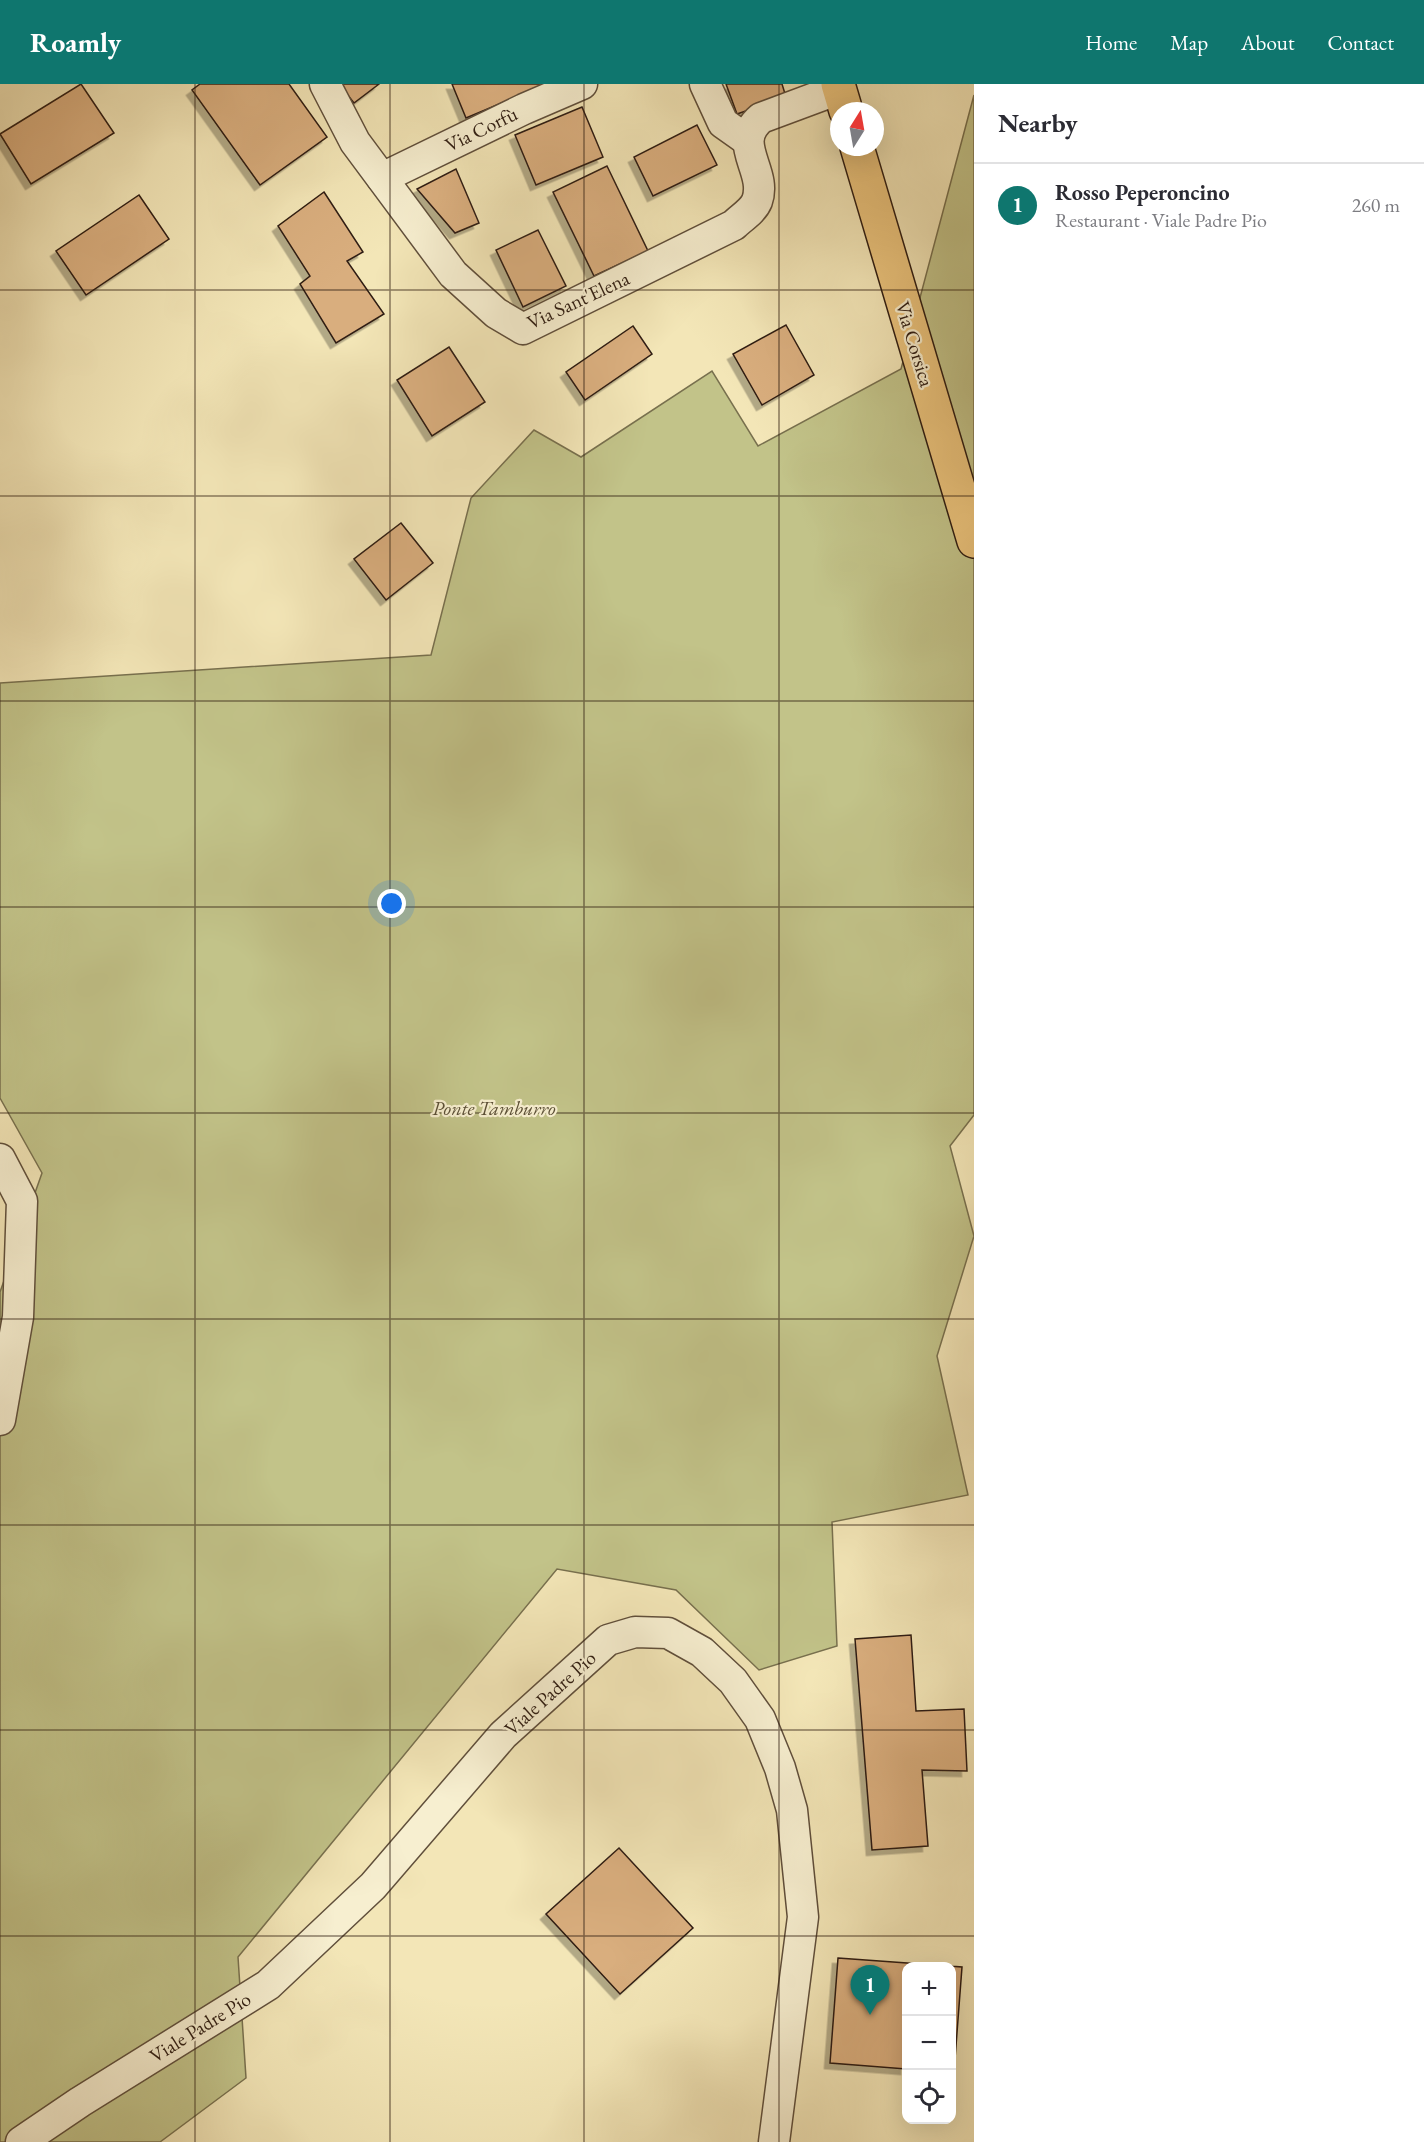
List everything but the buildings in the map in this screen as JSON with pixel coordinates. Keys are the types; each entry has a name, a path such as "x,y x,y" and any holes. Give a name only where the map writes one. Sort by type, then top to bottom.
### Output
{"main road":[{"name":"Via Corsica","path":"859,156 974,541"}],"street":[{"name":"Via Sant'Elena","path":"325,84 355,142 453,274 496,313 523,329 734,225 756,202 759,185 747,140"},
{"name":"Via Corfù","path":"382,178 524,109 582,84"},
{"path":"705,84 723,123 747,140 752,126 761,118 841,95"},
{"path":"0,1159 22,1201 18,1317 0,1420"},
{"name":"Viale Padre Pio","path":"21,2142 80,2102 268,1985 373,1886 503,1735 608,1640 635,1632 669,1633 702,1652 733,1681 760,1719 780,1768 792,1810 803,1917 774,2142"}],"green space":[{"name":"Ponte Tamburro","path":"974,95 974,1115 950,1146 974,1236 937,1356 968,1495 832,1522 837,1646 759,1670 676,1590 557,1569 238,1957 246,2078 160,2142 0,2142 0,1292 42,1173 0,1098 0,683 431,655 471,498 534,430 581,457 712,371 758,446 901,369"}],"place":[{"name":"Rosso Peperoncino","path":"870,2015"}]}
